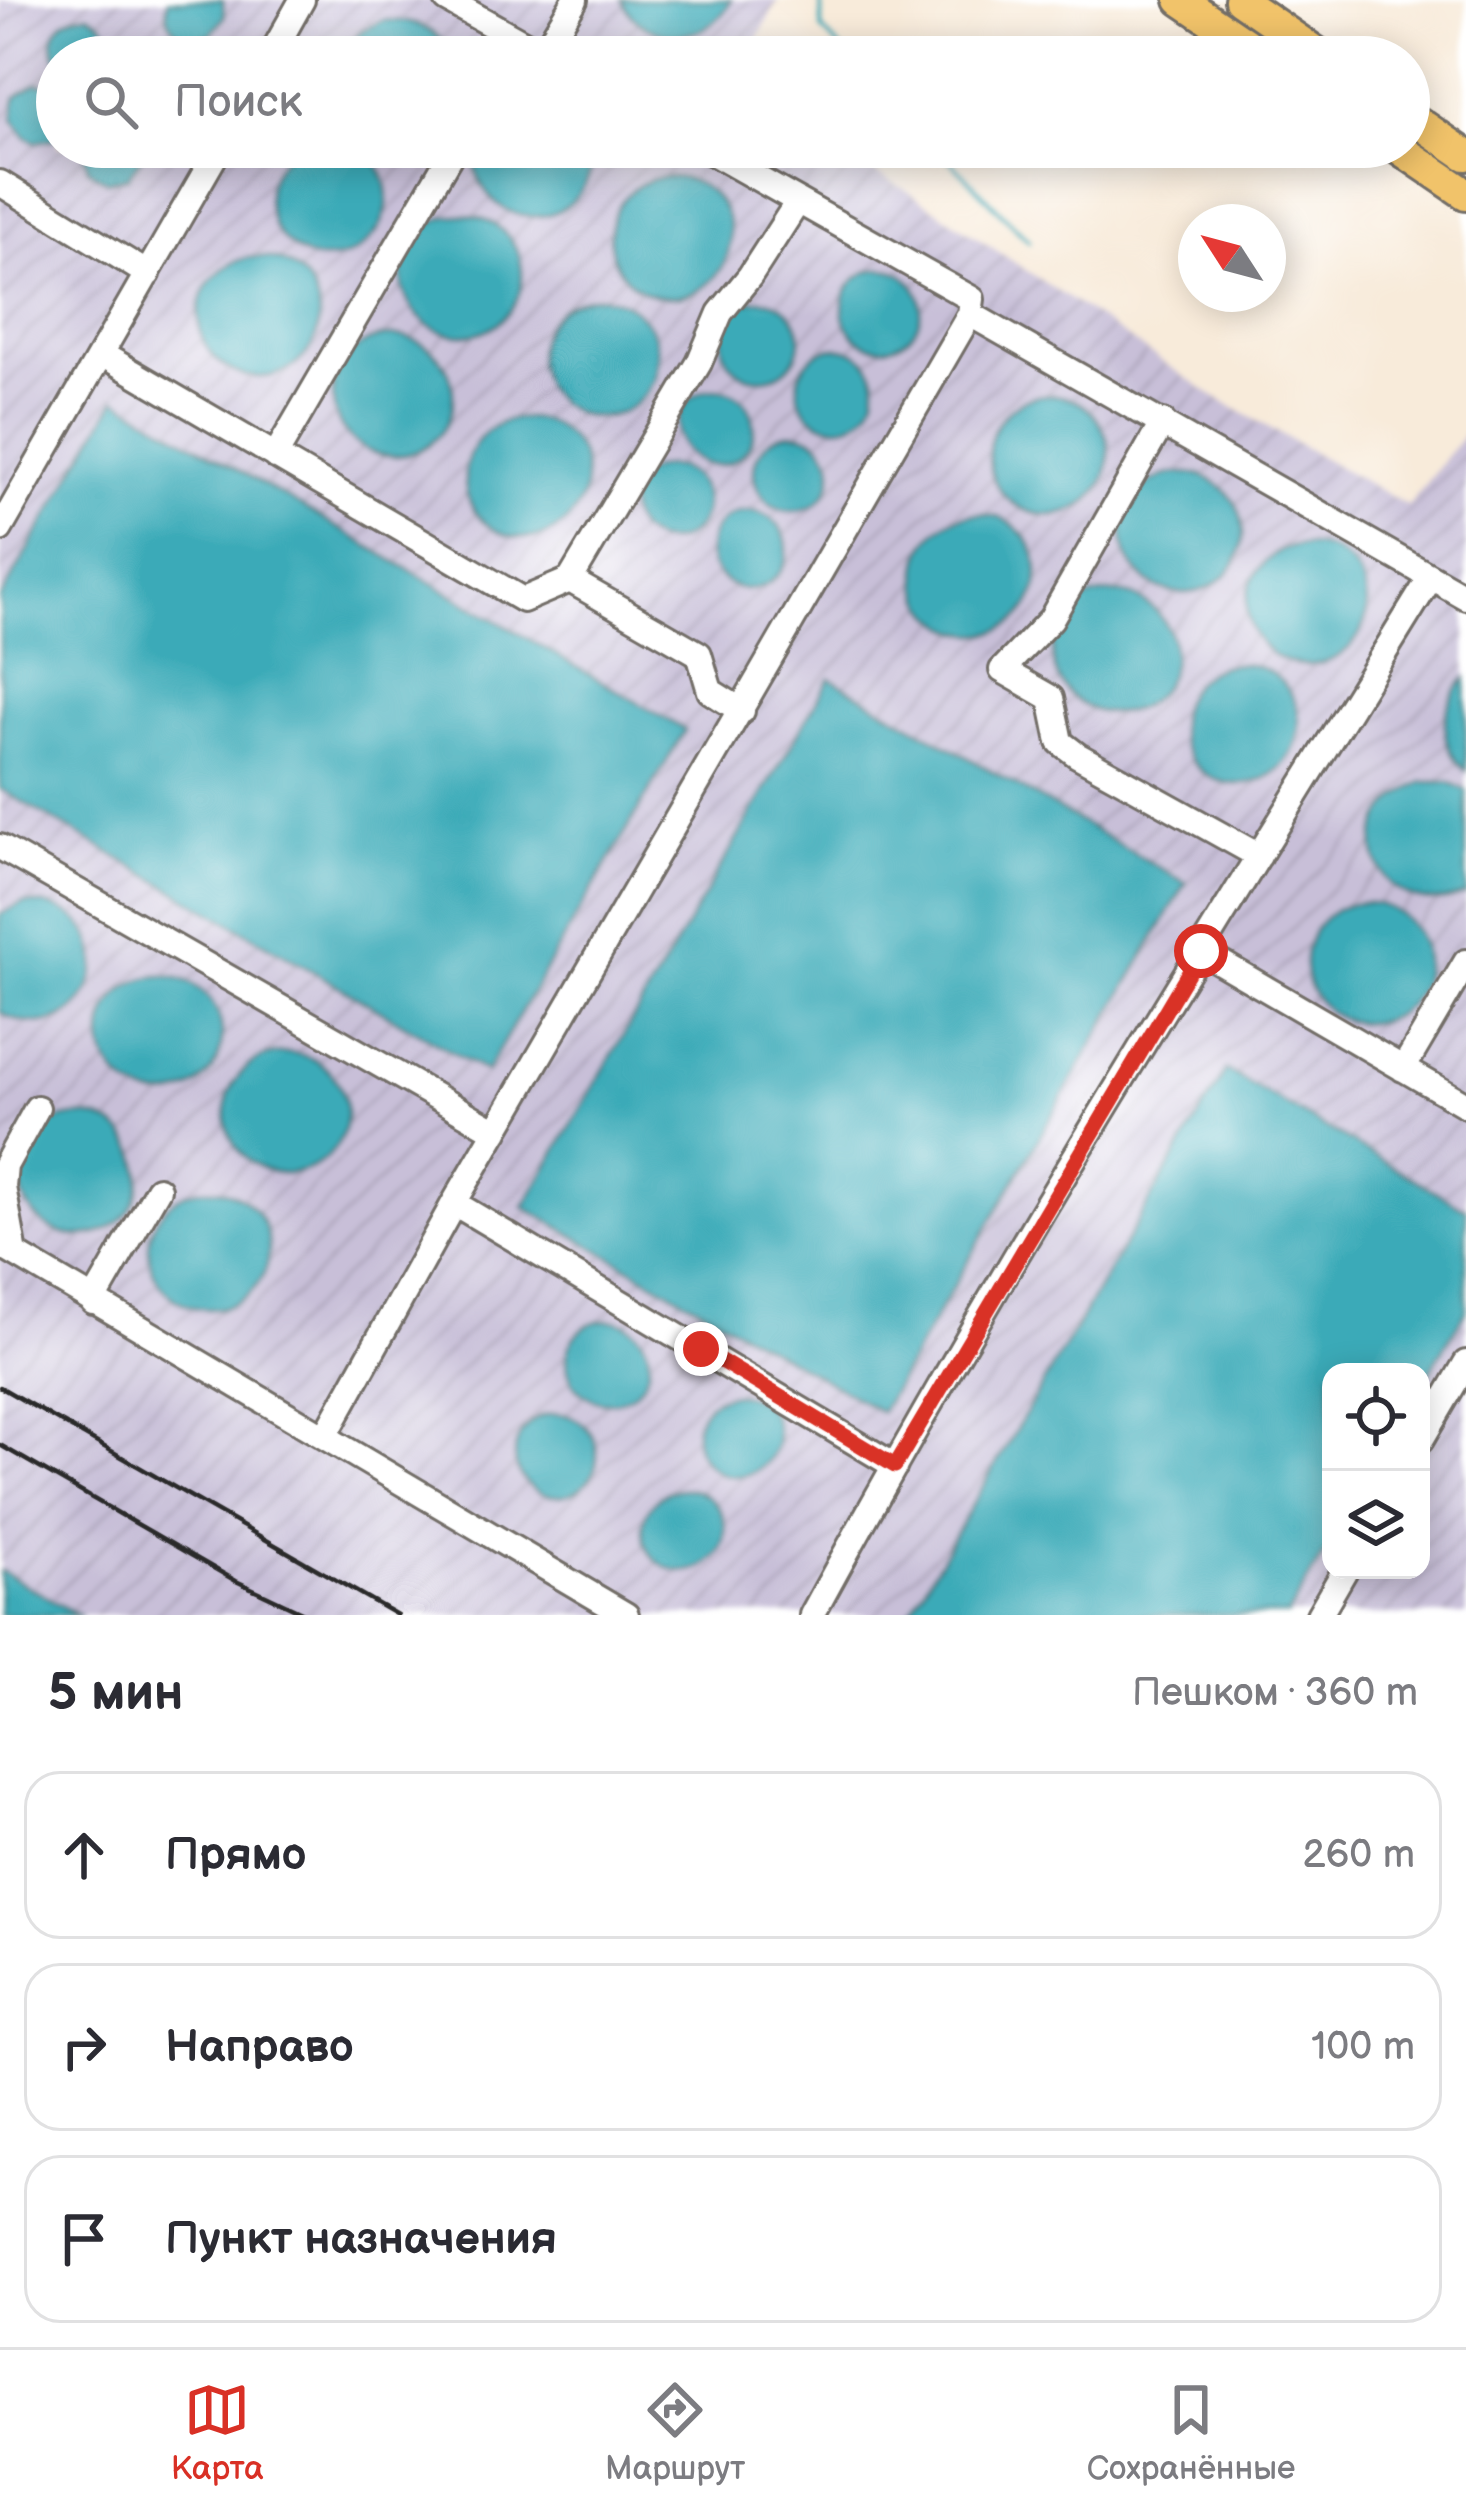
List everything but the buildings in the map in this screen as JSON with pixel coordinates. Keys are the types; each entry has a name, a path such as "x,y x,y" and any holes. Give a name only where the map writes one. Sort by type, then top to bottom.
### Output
{"main road":[{"path":"1181,0 1233,36"},
{"path":"1240,0 1292,36"},
{"path":"1430,130 1466,155"},
{"path":"1428,168 1466,194"}],"lane":[{"path":"282,36 302,0"},
{"path":"447,0 496,36"},
{"path":"556,36 575,0"},
{"path":"0,529 208,168"},
{"path":"275,456 443,168"},
{"path":"325,1436 454,1203 970,314 972,299 738,168"},
{"path":"0,183 148,274"},
{"path":"103,355 523,600 570,580 699,363 720,314 797,203"},
{"path":"970,314 1466,597"},
{"path":"1163,422 1052,619 1002,670 1051,698 1060,742 1259,856"},
{"path":"812,1615 895,1466 1201,951 1431,577"},
{"path":"570,580 699,654 710,691 742,711"},
{"path":"0,848 496,1131"},
{"path":"1201,951 1466,1105"},
{"path":"1403,1069 1466,962"},
{"path":"37,1108 5,1166 8,1249 626,1615"},
{"path":"93,1302 158,1189"},
{"path":"454,1203 895,1466"},
{"path":"1430,1425 1466,1363"},
{"path":"1319,1615 1340,1579"}],"shaded area":[{"path":"0,0 778,0 759,36 36,36 36,168 867,168 1215,397 1408,506 1466,431 1466,1615 0,1615"}],"water":[{"path":"168,0 223,0 224,17 211,35 178,33 167,13"},
{"path":"622,0 731,0 708,26 676,35 645,26"},
{"path":"88,14 100,22 109,36 54,36 63,22"},
{"path":"384,20 405,22 436,36 357,36"},
{"path":"36,83 36,142 13,119 16,97"},
{"path":"134,168 128,177 106,181 88,169"},
{"path":"277,168 379,168 387,192 385,216 373,236 355,251 334,259 310,257 286,242 275,228 268,193"},
{"path":"477,168 590,168 575,199 555,212 534,216 512,212 492,199"},
{"path":"670,177 693,181 713,194 726,214 730,237 726,260 713,280 693,293 670,297 647,293 627,280 614,260 610,237 614,214 627,194 647,181"},
{"path":"462,215 485,219 505,232 518,252 522,275 518,298 505,318 485,331 462,335 439,331 419,318 406,298 402,275 406,252 419,232 439,219"},
{"path":"259,257 282,261 302,274 315,294 319,317 315,340 302,360 282,373 259,377 236,373 216,360 203,340 199,317 203,294 216,274 236,261"},
{"path":"882,269 909,281 921,308 909,335 882,347 855,335 843,308 855,281"},
{"path":"598,297 621,301 641,314 654,334 658,357 654,380 641,400 621,413 598,417 575,413 555,400 542,380 538,357 542,334 555,314 575,301"},
{"path":"761,300 788,312 800,339 788,366 761,378 734,366 722,339 734,312"},
{"path":"393,336 416,340 436,353 449,373 453,396 449,419 436,439 416,452 393,456 370,452 350,439 337,419 333,396 337,373 350,353 370,340"},
{"path":"837,348 864,360 876,387 864,414 837,426 810,414 798,387 810,360"},
{"path":"716,389 743,400 754,427 743,454 716,465 689,454 678,427 689,400"},
{"path":"1049,395 1072,399 1092,412 1105,432 1109,455 1105,478 1092,498 1072,511 1049,515 1026,511 1006,498 993,478 989,455 993,432 1006,412 1026,399"},
{"path":"116,399 685,730 486,1072 0,789 0,599"},
{"path":"525,418 548,422 568,435 581,455 585,478 581,501 568,521 548,534 525,538 502,534 482,521 469,501 465,478 469,455 482,435 502,422"},
{"path":"793,433 820,445 832,472 820,499 793,511 766,499 754,472 766,445"},
{"path":"667,466 694,477 705,504 694,531 667,542 640,531 629,504 640,477"},
{"path":"1183,473 1206,477 1226,490 1239,510 1243,533 1239,556 1226,576 1206,589 1183,593 1160,589 1140,576 1127,556 1123,533 1127,510 1140,490 1160,477"},
{"path":"748,511 775,523 787,550 775,577 748,589 721,577 709,550 721,523"},
{"path":"978,514 1001,518 1021,531 1034,551 1038,574 1034,597 1021,617 1001,630 978,634 955,630 935,617 922,597 918,574 922,551 935,531 955,518"},
{"path":"1307,545 1330,549 1350,562 1363,582 1367,605 1363,628 1350,648 1330,661 1307,665 1284,661 1264,648 1251,628 1247,605 1251,582 1264,562 1284,549"},
{"path":"1113,593 1136,597 1156,610 1169,630 1173,653 1169,676 1156,696 1136,709 1113,713 1090,709 1070,696 1057,676 1053,653 1057,630 1070,610 1090,597"},
{"path":"1239,664 1262,668 1282,681 1295,701 1299,724 1295,747 1282,767 1262,780 1239,784 1216,780 1196,767 1183,747 1179,724 1183,701 1196,681 1216,668"},
{"path":"830,678 1186,883 881,1412 524,1207"},
{"path":"1466,678 1466,771 1450,749 1445,725 1451,701"},
{"path":"1423,782 1448,782 1466,790 1466,894 1436,901 1410,896 1391,884 1379,865 1375,844 1380,821 1396,799"},
{"path":"23,903 61,910 84,928 94,952 93,978 81,1002 61,1018 33,1023 0,1012 0,914"},
{"path":"1365,903 1388,907 1408,920 1421,940 1425,963 1421,986 1408,1006 1388,1019 1365,1023 1342,1019 1322,1006 1309,986 1305,963 1309,940 1322,920 1342,907"},
{"path":"162,976 185,980 205,993 218,1013 222,1036 218,1059 205,1079 185,1092 162,1096 139,1092 119,1079 106,1059 102,1036 106,1013 119,993 139,980"},
{"path":"286,1053 309,1057 329,1070 342,1090 346,1113 342,1136 329,1156 309,1169 286,1173 263,1169 243,1156 230,1136 226,1113 230,1090 243,1070 263,1057"},
{"path":"1226,1070 1466,1209 1466,1310 1430,1372 1430,1363 1322,1363 1322,1556 1288,1615 908,1615"},
{"path":"80,1116 103,1120 123,1133 136,1153 140,1176 136,1199 123,1219 103,1232 80,1236 57,1232 37,1219 24,1199 20,1176 24,1153 37,1133 57,1120"},
{"path":"209,1189 232,1193 252,1206 265,1226 269,1249 265,1272 252,1292 232,1305 209,1309 186,1305 166,1292 153,1272 149,1249 153,1226 166,1206 186,1193"},
{"path":"608,1320 637,1332 649,1361 637,1390 608,1402 579,1390 567,1361 579,1332"},
{"path":"736,1394 765,1406 777,1435 765,1464 736,1476 707,1464 695,1435 707,1406"},
{"path":"556,1414 585,1426 597,1455 585,1484 556,1496 527,1484 515,1455 527,1426"},
{"path":"684,1489 713,1501 725,1530 713,1559 684,1571 655,1559 643,1530 655,1501"},
{"path":"0,1570 78,1615 0,1615"}],"waterway":[{"path":"821,0 822,30 828,36"},
{"path":"958,168 1029,241"}],"railway":[{"path":"0,1387 397,1615"},
{"path":"0,1445 236,1581 308,1615"}],"route":[{"path":"701,1349 895,1466 1201,951"}]}
